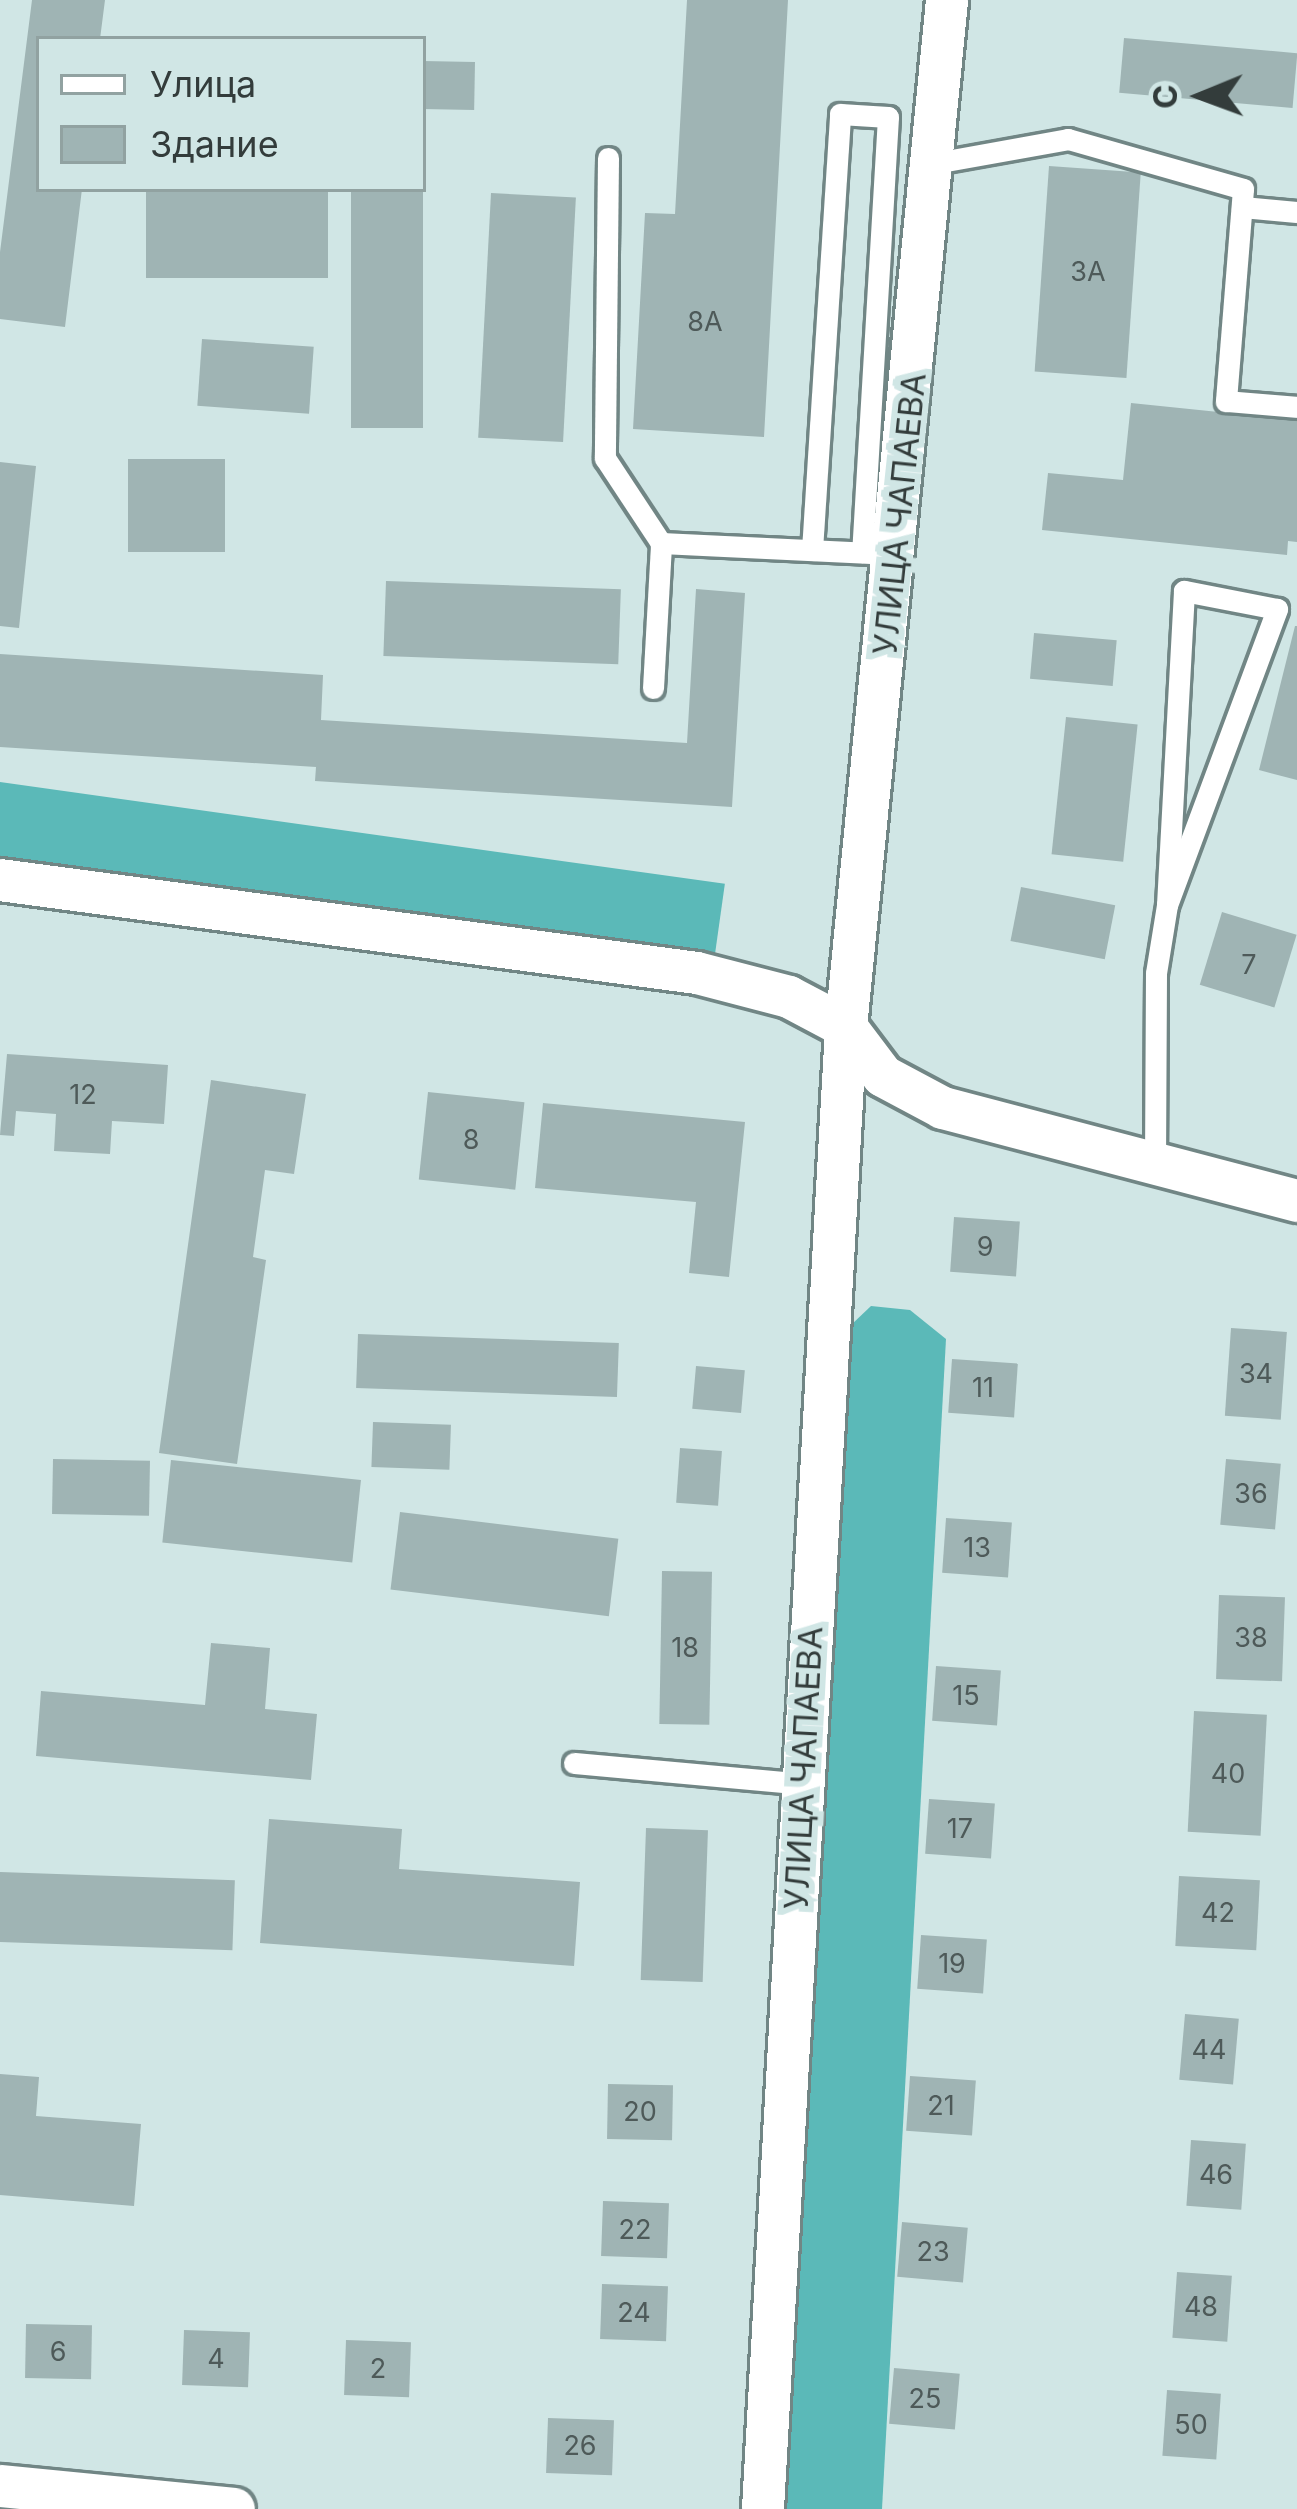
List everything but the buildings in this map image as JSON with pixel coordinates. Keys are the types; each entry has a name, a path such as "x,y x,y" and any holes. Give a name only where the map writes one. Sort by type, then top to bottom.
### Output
{"street":[{"name":"УЛИЦА ЧАПАЕВА","path":"764,2509 846,1027 879,553 934,163 947,0"},
{"path":"0,880 697,973 789,998 846,1027 883,1076 943,1108 1297,1201"},
{"path":"0,2486 234,2509"}],"lane":[{"path":"661,543 812,550 879,553 888,117 840,114 812,550"},
{"path":"934,163 1067,139 1243,188 1226,401 1297,407"},
{"path":"608,158 604,458 661,543 653,688"},
{"path":"1242,207 1297,212"},
{"path":"1155,1163 1156,973 1167,905 1184,591 1277,609 1167,905"},
{"path":"574,1763 803,1784"}],"shaded area":[{"path":"0,782 725,884 714,962 0,862"},
{"path":"871,1306 910,1310 946,1339 882,2509 753,2509 809,1365"}]}
